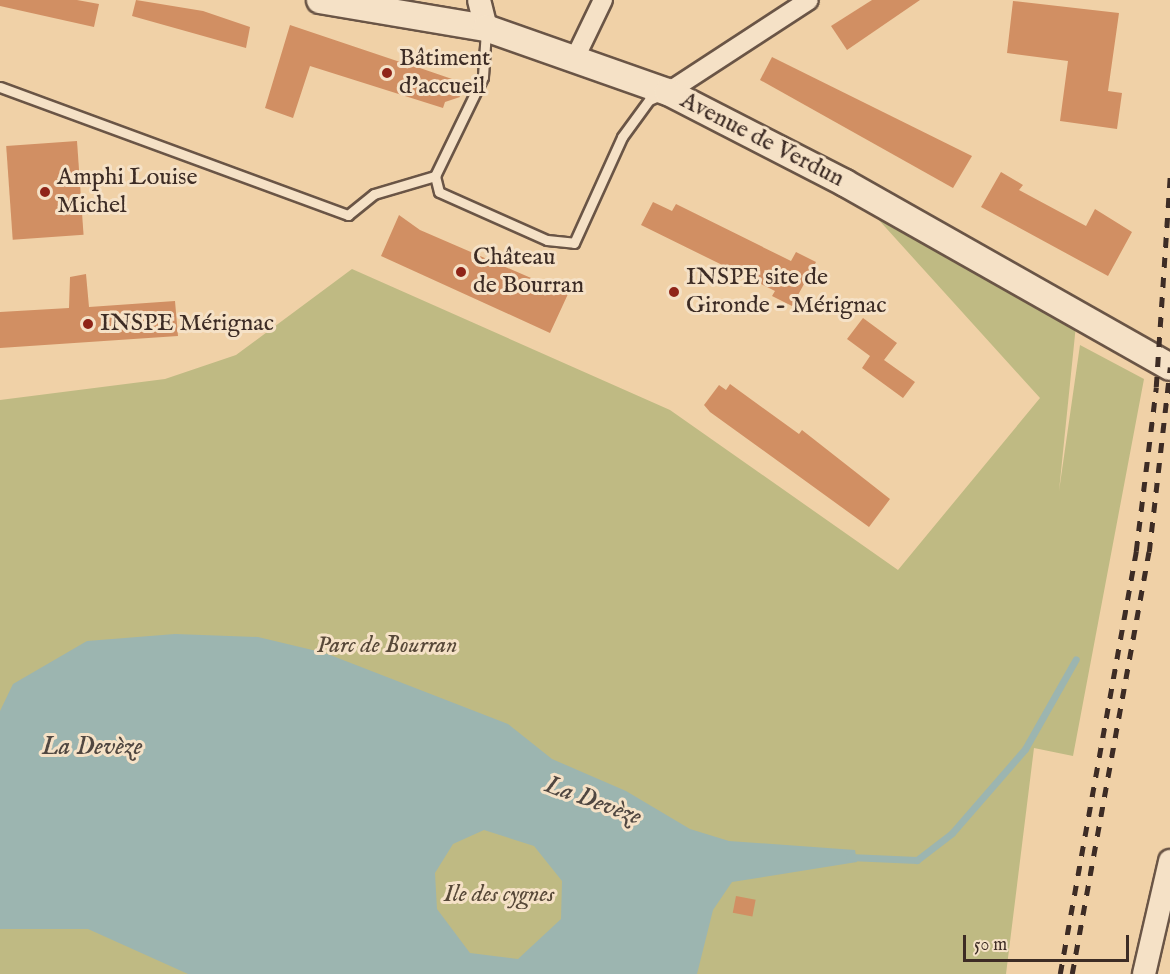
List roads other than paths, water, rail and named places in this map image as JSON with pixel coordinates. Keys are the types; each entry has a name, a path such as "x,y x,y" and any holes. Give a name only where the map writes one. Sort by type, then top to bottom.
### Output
{"main road":[{"name":"Avenue de Verdun","path":"320,0 486,28 576,56 668,92 845,183 1170,368"}],"street":[{"path":"479,0 486,28"},
{"path":"576,56 603,0"},
{"path":"668,92 809,0"},
{"path":"1144,974 1170,861"}],"lane":[{"path":"486,28 483,77 435,176 439,192 547,240 574,243 622,136 649,100 668,92"},
{"path":"0,87 122,127 270,190 348,215 374,194 435,176"}],"water":[{"path":"175,634 258,637 325,653 508,724 552,759 626,791 690,829 729,841 855,850 857,862 732,882 713,910 697,974 188,974 88,929 0,929 0,711 13,684 87,641","holes":["484,830 534,846 562,881 561,919 518,959 470,953 437,909 435,873 453,844"]}],"waterway":[{"name":"La Devèze","path":"849,857 917,860 952,833 1025,749 1076,659"}],"railway":[{"path":"1060,974 1136,551 1156,387 1170,176"},
{"path":"1072,974 1149,552 1170,367"}],"place":[{"name":"Bâtiment d'accueil","path":"387,73"},
{"name":"Amphi Louise Michel","path":"45,192"},
{"name":"Château de Bourran","path":"461,272"},
{"name":"INSPE site de Gironde - Mérignac","path":"674,292"},
{"name":"INSPE Mérignac","path":"88,324"}],"park label":[{"name":"Parc de Bourran","path":"387,646"},
{"name":"Ile des cygnes","path":"499,895"}]}
